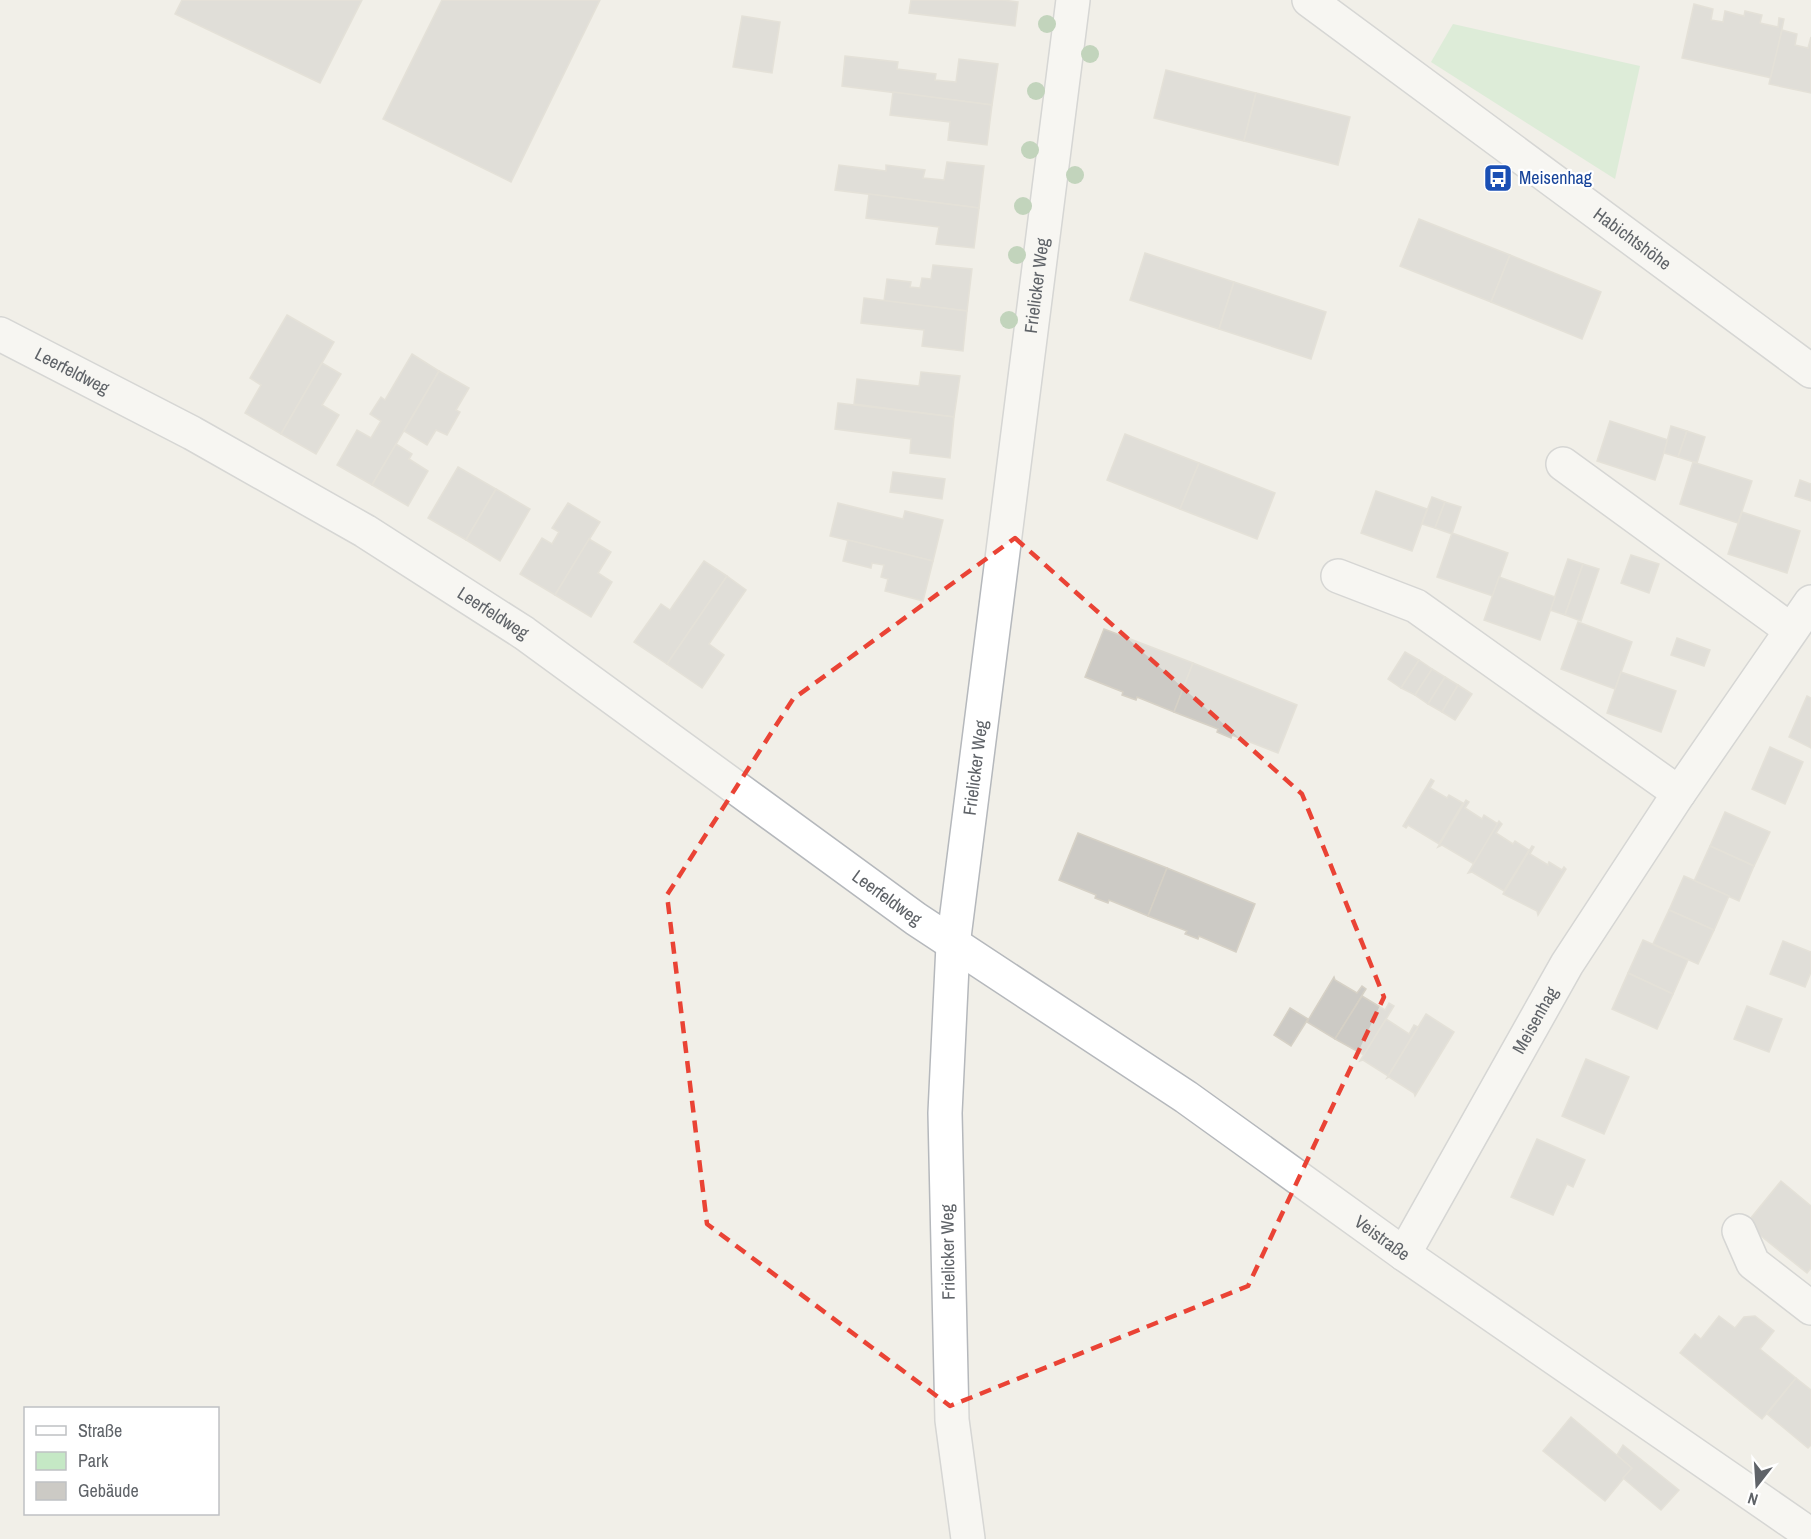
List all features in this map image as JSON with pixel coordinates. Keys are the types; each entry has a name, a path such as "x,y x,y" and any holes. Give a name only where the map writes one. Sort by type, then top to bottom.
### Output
{"street":[{"name":"Frielicker Weg","path":"968,1539 952,1420 945,1113 953,945 1073,0"},
{"name":"Habichtshöhe","path":"1309,0 1810,367"},
{"name":"Leerfeldweg","path":"0,334 192,433 385,544 524,633 953,945"},
{"path":"1563,464 1791,630"},
{"path":"1338,576 1416,606 1679,793"},
{"name":"Meisenhag","path":"1404,1254 1567,964 1679,793 1811,602"},
{"name":"Veistraße","path":"953,945 1186,1097 1404,1254 1811,1535"},
{"path":"1738,1231 1753,1263 1811,1308"}],"highlighted area":[{"path":"1015,538 1302,794 1384,997 1248,1286 950,1406 707,1224 667,895 793,699"}],"green space":[{"path":"1453,24 1640,66 1615,179 1431,62"}],"building":[{"path":"182,0 362,0 320,83 175,14"},
{"path":"442,0 600,0 511,182 383,119"},
{"path":"911,0 1018,2 1015,26 909,13"},
{"path":"1694,4 1713,9 1711,20 1723,22 1725,11 1744,16 1745,11 1762,15 1760,23 1778,27 1779,18 1784,19 1772,78 1682,58"},
{"path":"742,16 780,22 772,73 733,67"},
{"path":"1782,30 1797,34 1795,45 1808,48 1811,37 1811,93 1769,84"},
{"path":"845,56 898,62 897,69 936,74 935,80 956,82 959,59 998,64 992,105 842,86"},
{"path":"1166,70 1256,93 1244,141 1154,118"},
{"path":"893,92 992,105 987,145 948,140 950,122 890,115"},
{"path":"1256,93 1350,117 1338,165 1244,141"},
{"path":"947,162 984,166 979,208 835,190 839,165 886,171 886,165 925,170 923,178 944,180"},
{"path":"869,194 979,208 974,248 936,244 939,227 866,218"},
{"path":"1419,219 1510,255 1491,302 1400,266"},
{"path":"1145,253 1234,282 1219,329 1130,300"},
{"path":"1510,255 1601,292 1582,339 1491,302"},
{"path":"933,265 972,269 967,311 884,301 887,279 911,282 910,287 920,288 922,278 931,279"},
{"path":"1234,282 1326,312 1311,359 1219,329"},
{"path":"864,298 967,311 963,351 922,346 924,330 861,323"},
{"path":"287,315 334,342 281,434 245,413 261,385 250,378"},
{"path":"412,354 439,371 372,485 337,465 357,430 371,438 381,421 370,414 381,397 385,400"},
{"path":"322,363 341,374 322,405 339,415 316,454 281,434"},
{"path":"439,371 469,388 456,410 460,412 447,435 436,430 427,445 404,431"},
{"path":"921,372 960,376 954,417 854,404 857,379 919,386"},
{"path":"838,403 954,417 950,458 910,453 911,439 835,429"},
{"path":"1610,421 1668,440 1655,480 1597,461"},
{"path":"1671,426 1687,431 1678,457 1664,453"},
{"path":"1687,431 1705,437 1697,463 1678,457"},
{"path":"1125,434 1199,463 1180,509 1107,480"},
{"path":"396,444 412,454 409,459 428,471 408,506 372,485"},
{"path":"1693,462 1752,481 1738,523 1680,504"},
{"path":"1199,463 1275,493 1257,539 1180,509"},
{"path":"458,467 496,489 466,540 428,518"},
{"path":"893,472 945,479 942,499 890,492"},
{"path":"1800,480 1811,484 1811,501 1795,496"},
{"path":"496,489 530,509 500,561 466,540"},
{"path":"1376,491 1427,509 1412,551 1361,533"},
{"path":"1432,497 1445,502 1435,528 1422,524"},
{"path":"1445,502 1461,507 1452,534 1435,528"},
{"path":"568,503 600,522 555,595 520,574 542,538 552,544 559,532 552,528"},
{"path":"838,503 903,519 905,511 943,520 933,561 830,536"},
{"path":"1742,512 1800,531 1787,573 1728,554"},
{"path":"1452,533 1508,553 1493,596 1437,577"},
{"path":"589,539 611,552 598,573 612,582 591,617 555,595"},
{"path":"848,540 933,561 923,601 885,591 888,579 881,577 884,565 872,563 871,568 843,561"},
{"path":"1631,555 1659,564 1649,593 1621,583"},
{"path":"1568,559 1583,564 1565,615 1550,610"},
{"path":"704,561 727,576 667,664 634,642 661,604 670,610"},
{"path":"1583,564 1599,569 1581,621 1565,615"},
{"path":"727,576 746,590 709,644 724,655 702,688 667,664"},
{"path":"1499,577 1555,597 1540,640 1484,620"},
{"path":"1578,622 1632,642 1615,689 1561,669"},
{"path":"1104,629 1193,663 1174,712 1137,697 1136,700 1122,695 1123,692 1085,677"},
{"path":"1677,638 1710,650 1704,666 1671,655"},
{"path":"1405,652 1419,660 1401,688 1388,679"},
{"path":"1419,660 1432,669 1415,695 1401,688"},
{"path":"1193,663 1297,705 1278,753 1232,735 1231,738 1217,732 1218,729 1174,712"},
{"path":"1432,669 1445,677 1428,704 1415,695"},
{"path":"1621,672 1676,691 1661,732 1607,713"},
{"path":"1445,677 1458,685 1442,712 1428,704"},
{"path":"1458,685 1472,694 1455,720 1442,712"},
{"path":"1807,696 1811,698 1811,748 1789,737"},
{"path":"1770,747 1803,762 1785,804 1752,789"},
{"path":"1431,779 1434,781 1430,788 1447,798 1449,795 1463,803 1439,844 1408,825 1406,828 1403,826"},
{"path":"1466,800 1469,802 1465,808 1482,819 1484,815 1498,824 1474,864 1442,845 1438,847"},
{"path":"1725,812 1770,832 1754,866 1710,846"},
{"path":"1499,821 1502,824 1496,833 1513,844 1515,841 1529,850 1504,891 1472,872 1468,873"},
{"path":"1078,833 1167,868 1148,916 1109,900 1108,903 1095,898 1096,895 1059,880"},
{"path":"1532,846 1534,847 1530,854 1548,865 1549,862 1562,870 1564,867 1566,869 1538,915 1537,911 1503,894"},
{"path":"1710,846 1754,866 1739,901 1694,881"},
{"path":"1167,868 1255,904 1236,952 1199,936 1198,939 1185,934 1187,931 1148,916"},
{"path":"1684,876 1729,896 1714,930 1669,910"},
{"path":"1669,910 1714,930 1698,964 1653,944"},
{"path":"1643,940 1688,960 1673,994 1628,973"},
{"path":"1783,941 1811,952 1811,972 1805,987 1770,974"},
{"path":"1628,973 1673,994 1657,1029 1612,1009"},
{"path":"1334,977 1335,980 1357,993 1362,986 1366,989 1335,1039 1307,1022"},
{"path":"1362,996 1385,1010 1389,1003 1394,1006 1364,1055 1335,1039"},
{"path":"1747,1006 1782,1019 1769,1052 1734,1039"},
{"path":"1290,1008 1308,1019 1291,1046 1274,1035"},
{"path":"1426,1014 1454,1032 1415,1096 1414,1093 1389,1077 1387,1078"},
{"path":"1386,1019 1409,1034 1414,1025 1418,1027 1388,1076 1363,1060 1360,1061"},
{"path":"1586,1059 1629,1077 1604,1134 1562,1116"},
{"path":"1537,1139 1585,1160 1573,1187 1567,1184 1553,1215 1511,1197"},
{"path":"1781,1181 1811,1206 1811,1268 1807,1273 1746,1224"},
{"path":"1719,1316 1735,1328 1744,1317 1755,1316 1774,1331 1760,1349 1796,1378 1762,1419 1680,1353 1695,1334 1701,1339"},
{"path":"1796,1378 1811,1390 1811,1445 1808,1448 1767,1414"},
{"path":"1571,1417 1632,1468 1605,1501 1543,1451"},
{"path":"1623,1445 1679,1490 1661,1510 1623,1478 1632,1468 1617,1455"}],"place":[{"name":"Meisenhag","path":"1498,178"}]}
